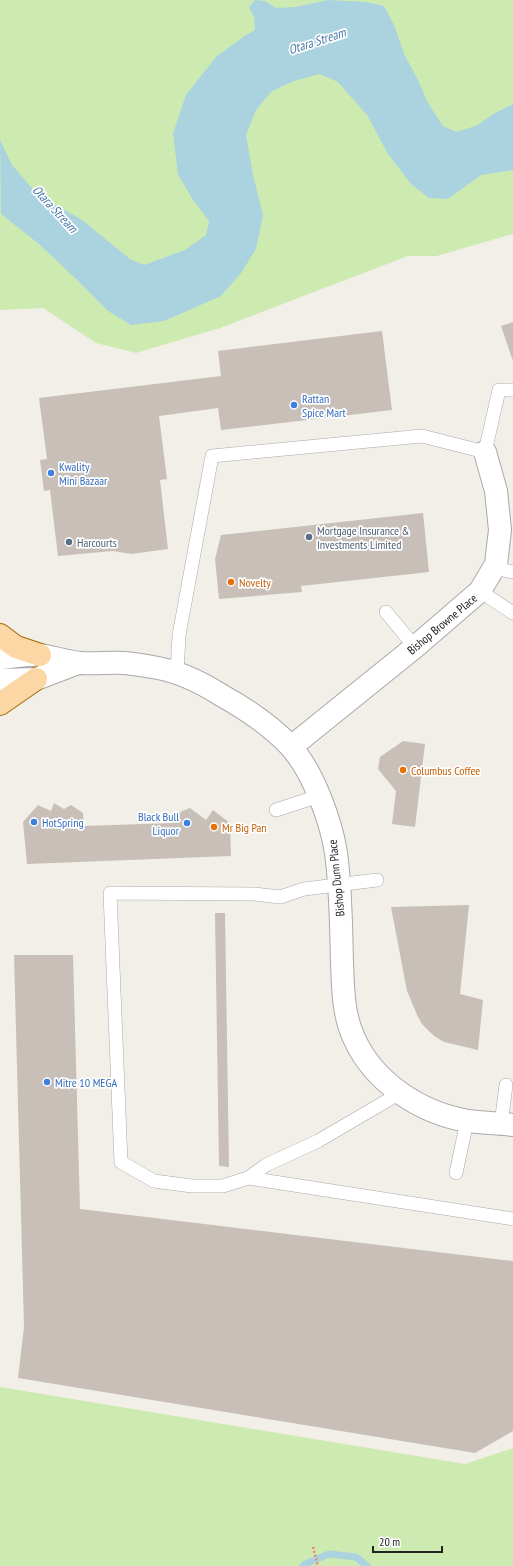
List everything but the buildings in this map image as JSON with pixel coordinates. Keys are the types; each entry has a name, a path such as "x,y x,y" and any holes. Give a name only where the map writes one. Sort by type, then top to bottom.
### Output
{"main road":[{"path":"0,635 16,647 40,655"},
{"path":"0,704 36,678"}],"street":[{"name":"Bishop Browne Place","path":"291,747 415,647 503,570 496,564 506,529 485,452"},
{"name":"Bishop Dunn Place","path":"0,658 40,655 79,663 125,663 160,668 176,673 208,687 238,704 266,724 291,747 306,770 319,796 329,822 336,851 339,884 344,1003 354,1038 368,1061 384,1079 400,1093 430,1109 467,1121 507,1124"},
{"name":"Bishop Dunn Place","path":"0,680 36,678 79,663"}],"lane":[{"path":"176,673 178,635 212,456 422,436 485,452 499,390 513,390"},
{"path":"480,591 513,613"},
{"path":"386,612 415,647"},
{"path":"276,810 319,796"},
{"path":"377,880 304,889 280,897 254,894 110,893 121,1162 154,1181 192,1186 223,1186 248,1178 266,1165 318,1141 400,1093"},
{"path":"506,1085 507,1124"},
{"path":"456,1173 467,1121"},
{"path":"248,1178 513,1219"}],"path":[{"path":"313,1548 318,1566"}],"green space":[{"path":"0,0 513,0 513,234 437,256 408,256 220,328 136,353 96,343 43,308 0,310"},
{"path":"0,1387 465,1464 513,1448 513,1566 0,1566"}],"water":[{"name":"Otara Stream","path":"255,0 265,1 276,8 295,7 328,0 366,2 384,6 395,27 404,54 428,103 443,126 457,132 478,125 493,114 513,104 513,170 481,175 448,199 429,198 411,184 388,154 367,115 338,82 320,74 294,81 272,91 256,110 246,135 253,175 263,215 256,249 241,273 221,296 164,321 131,325 108,311 39,244 1,214 0,140 12,165 37,194 82,220 130,259 144,265 185,250 206,235 209,221 193,200 178,175 173,133 186,95 216,57 255,30 254,17 249,7"}],"waterway":[{"path":"303,1566 329,1554 356,1557 367,1566"}],"place":[{"name":"Rattan Spice Mart","path":"294,405"},
{"name":"Kwality Mini Bazaar","path":"51,473"},
{"name":"Mortgage Insurance & Investments Limited","path":"309,537"},
{"name":"Harcourts","path":"69,542"},
{"name":"Novelty","path":"231,582"},
{"name":"Columbus Coffee","path":"403,770"},
{"name":"HotSpring","path":"34,822"},
{"name":"Black Bull Liquor","path":"187,823"},
{"name":"Mr Big Pan","path":"214,827"},
{"name":"Mitre 10 MEGA","path":"47,1082"}]}
